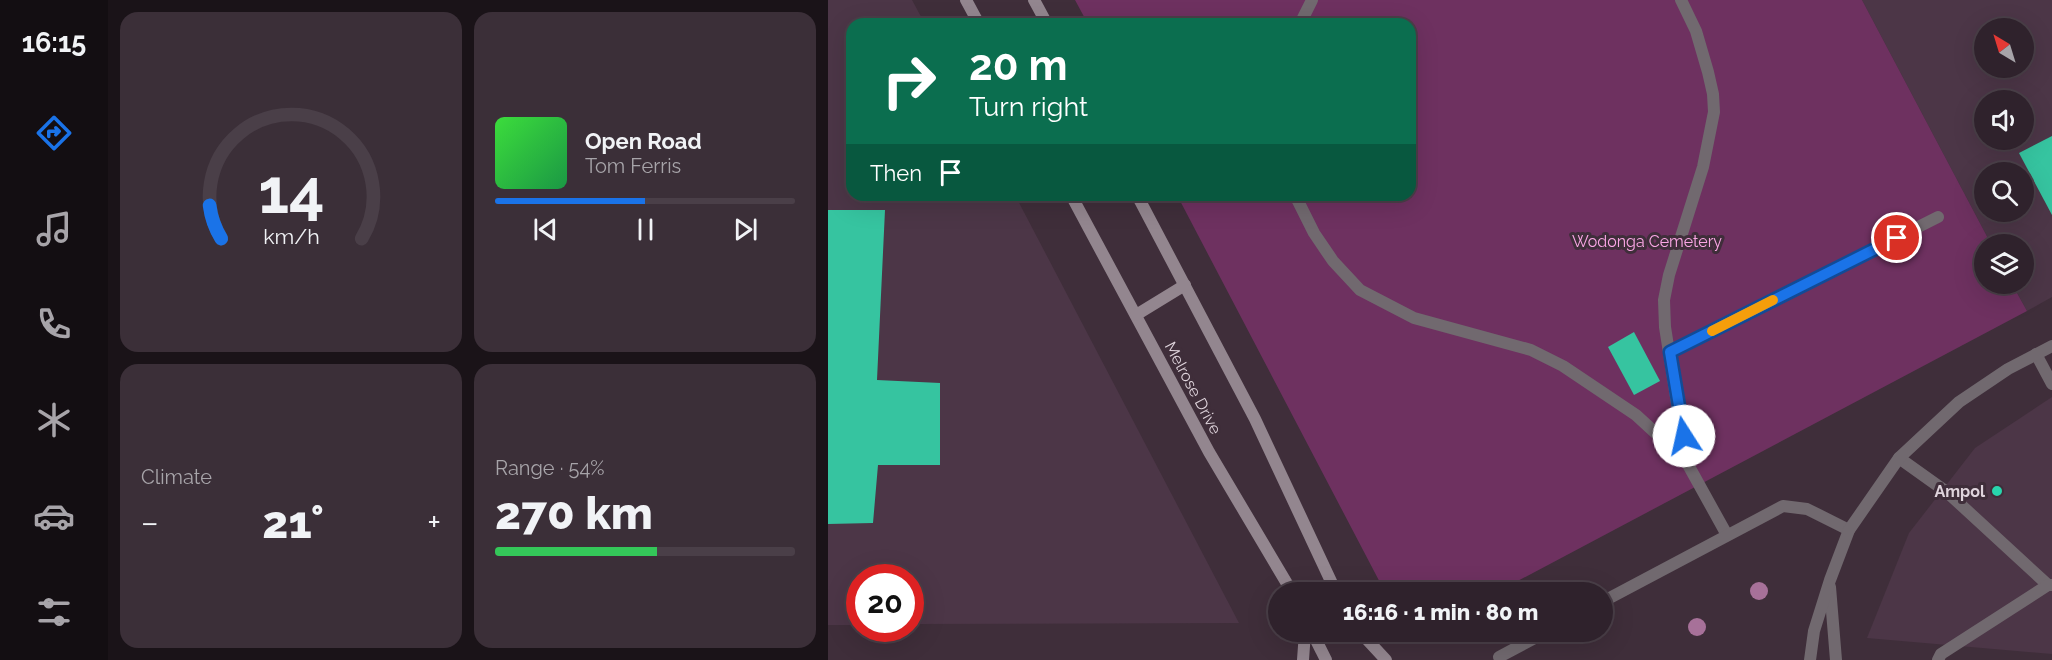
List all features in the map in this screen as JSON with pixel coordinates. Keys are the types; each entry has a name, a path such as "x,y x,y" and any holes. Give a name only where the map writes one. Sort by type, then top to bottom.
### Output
{"main road":[{"path":"966,0 976,18"},
{"path":"1034,0 1044,18"},
{"name":"Melrose Drive","path":"1074,201 1209,452 1286,582"},
{"path":"1140,201 1256,418 1331,582"},
{"path":"1136,315 1185,285"},
{"path":"1303,660 1304,642"},
{"path":"1317,642 1326,660"},
{"path":"1369,642 1386,660"}],"street":[{"path":"1303,18 1312,0"},
{"path":"1681,0 1696,32 1708,72 1714,112 1703,167 1665,289 1664,313 1686,461"},
{"path":"1298,201 1314,233 1333,261 1360,290 1414,318 1531,350 1563,366 1636,416 1686,461 1727,535"},
{"path":"1670,352 1938,217"},
{"path":"1810,660 1814,631 1849,530 1899,458 1959,402 2008,369 2052,346"},
{"path":"2036,354 2052,384"},
{"path":"1899,458 1948,493 2050,585 1941,654 1938,660"},
{"path":"1613,596 1778,508 1787,506 1807,509 1849,530"},
{"path":"1830,580 1836,660"},
{"path":"1499,657 1527,642"}],"shaded area":[{"path":"828,0 912,0 922,18 846,18 846,201 1018,201 1239,623 924,624 924,564 846,564 846,625 828,625"},
{"path":"1862,0 2052,0 2052,297 2027,311 2018,294 2034,294 2034,234 1986,234 1979,222 2034,222 2034,162 1974,162 1974,212"},
{"name":"Ampol","path":"2052,397 2052,654 1867,638 1909,533 1975,448"}],"green space":[{"name":"Wodonga Cemetery","path":"1075,0 1862,0 1974,212 1974,222 1979,222 1986,234 1974,234 1974,294 2018,294 2027,311 1516,582 1380,582 1180,201 1416,201 1416,18 1085,18"}],"building":[{"path":"2052,136 2052,215 2034,181 2034,162 2024,162 2019,153 2034,150 2034,145"},
{"path":"828,210 885,210 877,380 940,383 940,465 878,465 873,523 828,524"},
{"path":"1634,332 1660,381 1634,395 1608,347"}],"slow traffic":[{"path":"1712,331 1773,300"}],"place":[{"name":"Ampol","path":"1997,491"}],"route":[{"path":"1684,436 1670,352 1897,238"}]}
